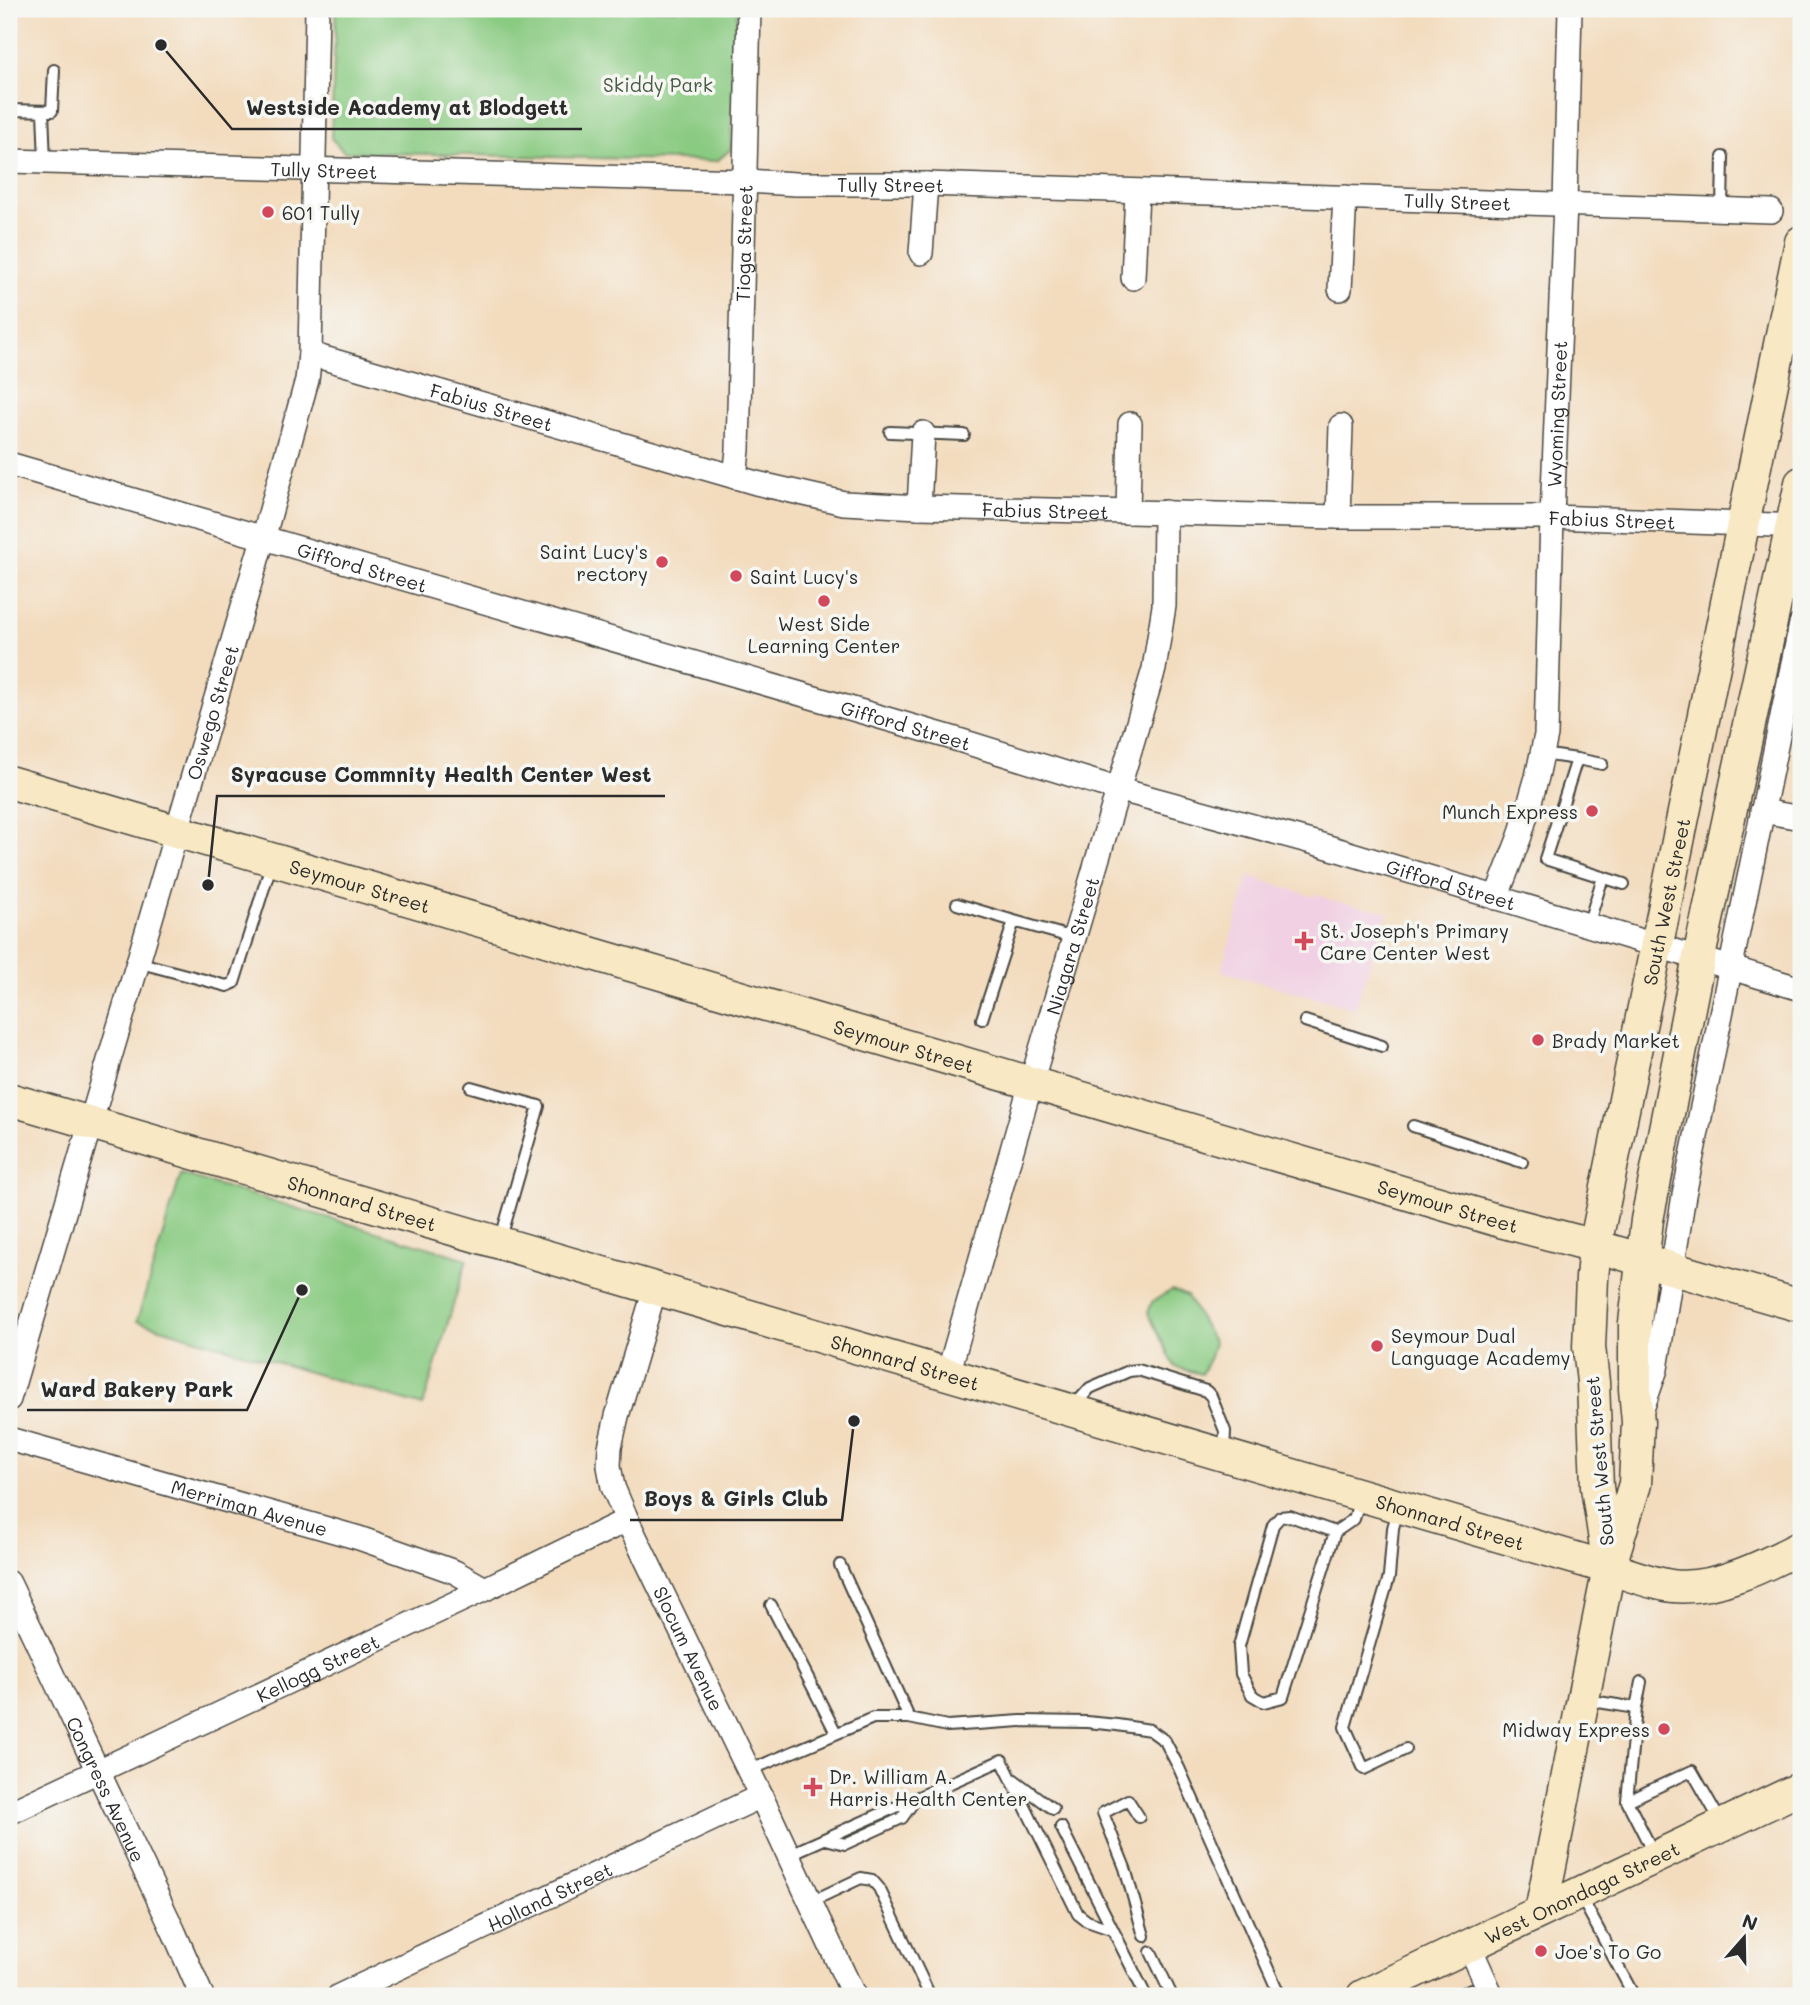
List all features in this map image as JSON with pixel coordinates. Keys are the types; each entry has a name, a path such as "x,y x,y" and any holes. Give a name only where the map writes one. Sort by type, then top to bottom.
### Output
{"main road":[{"name":"South West Street","path":"1609,1568 1597,1487 1589,1347 1595,1246 1801,242"},
{"name":"South West Street","path":"1541,1911 1609,1568 1635,1484 1638,1422 1635,1323 1656,1264 1647,1220 1699,957 1797,526 1801,483"},
{"name":"Seymour Street","path":"9,782 1500,1221 1801,1306"},
{"name":"Shonnard Street","path":"9,1100 1650,1582 1699,1586 1729,1578 1801,1548"},
{"name":"West Onondaga Street","path":"1380,1992 1469,1945 1801,1788"}],"street":[{"name":"Oswego Street","path":"9,1399 307,380 310,354 317,9"},
{"name":"Tioga Street","path":"735,477 738,450 749,9"},
{"name":"Wyoming Street","path":"1496,898 1520,836 1546,735 1570,9"},
{"name":"Tully Street","path":"9,161 796,184 926,184 1771,211"},
{"path":"921,253 926,184"},
{"path":"1133,278 1137,192"},
{"path":"1340,289 1345,197"},
{"name":"Fabius Street","path":"310,354 735,477 844,503 1338,517 1552,517 1797,526"},
{"path":"1128,512 1130,424"},
{"path":"1338,517 1341,426"},
{"path":"919,507 923,433"},
{"name":"Gifford Street","path":"9,464 1118,789 1315,843 1801,989"},
{"name":"Niagara Street","path":"948,1374 1154,669 1164,606 1165,512"},
{"name":"South West Street","path":"1656,1264 1684,1195 1801,624"},
{"path":"1762,811 1801,818"},
{"name":"Slocum Avenue","path":"655,1289 610,1447 609,1466 613,1487 854,1996"},
{"name":"Merriman Avenue","path":"9,1439 359,1538 455,1572 485,1590"},
{"name":"Kellogg Street","path":"9,1813 485,1590 627,1520"},
{"name":"Congress Avenue","path":"9,1583 202,1996"},
{"name":"Holland Street","path":"339,1996 761,1796"},
{"path":"1469,1945 1482,1993"}],"lane":[{"path":"9,110 52,111 54,70"},
{"path":"43,111 45,162"},
{"path":"1722,209 1723,157"},
{"path":"890,432 964,435"},
{"path":"1542,754 1602,764"},
{"path":"1577,759 1545,859 1624,884"},
{"path":"137,962 227,986 234,983 272,860"},
{"path":"1588,925 1603,877"},
{"path":"957,904 1074,938"},
{"path":"982,1019 1013,921"},
{"path":"1305,1021 1382,1046"},
{"path":"471,1087 539,1106 500,1244"},
{"path":"1413,1126 1522,1161"},
{"path":"1070,1410 1090,1388 1129,1371 1150,1373 1206,1391 1211,1396 1226,1431 1224,1456"},
{"path":"1335,1532 1290,1516 1280,1517 1273,1525 1238,1646 1241,1674 1252,1695 1264,1702 1283,1697 1335,1532 1354,1519 1360,1496"},
{"path":"1399,1507 1393,1528 1389,1577 1345,1727 1364,1769 1406,1749"},
{"path":"841,1565 909,1718"},
{"path":"771,1605 836,1733"},
{"path":"1641,1682 1627,1801 1656,1857"},
{"path":"1583,1700 1636,1709"},
{"path":"748,1771 873,1717 909,1718 947,1726 1021,1721 1087,1722 1150,1730 1165,1741 1180,1768 1280,1996"},
{"path":"788,1855 1002,1760 1078,1914 1087,1921 1113,1930"},
{"path":"1627,1801 1692,1771 1723,1825"},
{"path":"1011,1777 1053,1809"},
{"path":"1139,1816 1128,1800 1102,1813 1125,1868 1144,1936"},
{"path":"1061,1827 1146,1996"},
{"path":"810,1902 861,1878 872,1881 878,1888 930,1996"},
{"path":"1579,1893 1634,1996"},
{"path":"1151,1952 1172,1996"},
{"path":"1457,1996 1482,1993"}],"shaded area":[{"name":"St. Joseph's Primary Care Center West","path":"1249,876 1315,897 1316,893 1330,900 1388,912 1355,1009 1221,971"}],"green space":[{"name":"Skiddy Park","path":"336,9 737,9 731,149 717,161 344,152 331,138"},
{"path":"181,1174 467,1259 423,1406 137,1321"},
{"path":"1172,1290 1187,1296 1214,1343 1201,1374 1175,1367 1148,1313 1152,1302"}],"place":[{"name":"Westside Academy at Blodgett","path":"161,45"},
{"name":"601 Tully","path":"268,212"},
{"name":"Saint Lucy's rectory","path":"662,562"},
{"name":"Saint Lucy's","path":"736,576"},
{"name":"West Side Learning Center","path":"824,601"},
{"name":"Munch Express","path":"1592,811"},
{"name":"Syracuse Commnity Health Center West","path":"208,885"},
{"name":"St. Joseph's Primary Care Center West","path":"1304,941"},
{"name":"Brady Market","path":"1538,1040"},
{"name":"Ward Bakery Park","path":"302,1290"},
{"name":"Seymour Dual Language Academy","path":"1377,1346"},
{"name":"Boys & Girls Club","path":"854,1421"},
{"name":"Midway Express","path":"1664,1729"},
{"name":"Dr. William A. Harris Health Center","path":"813,1787"},
{"name":"Joe's To Go","path":"1541,1951"}]}
